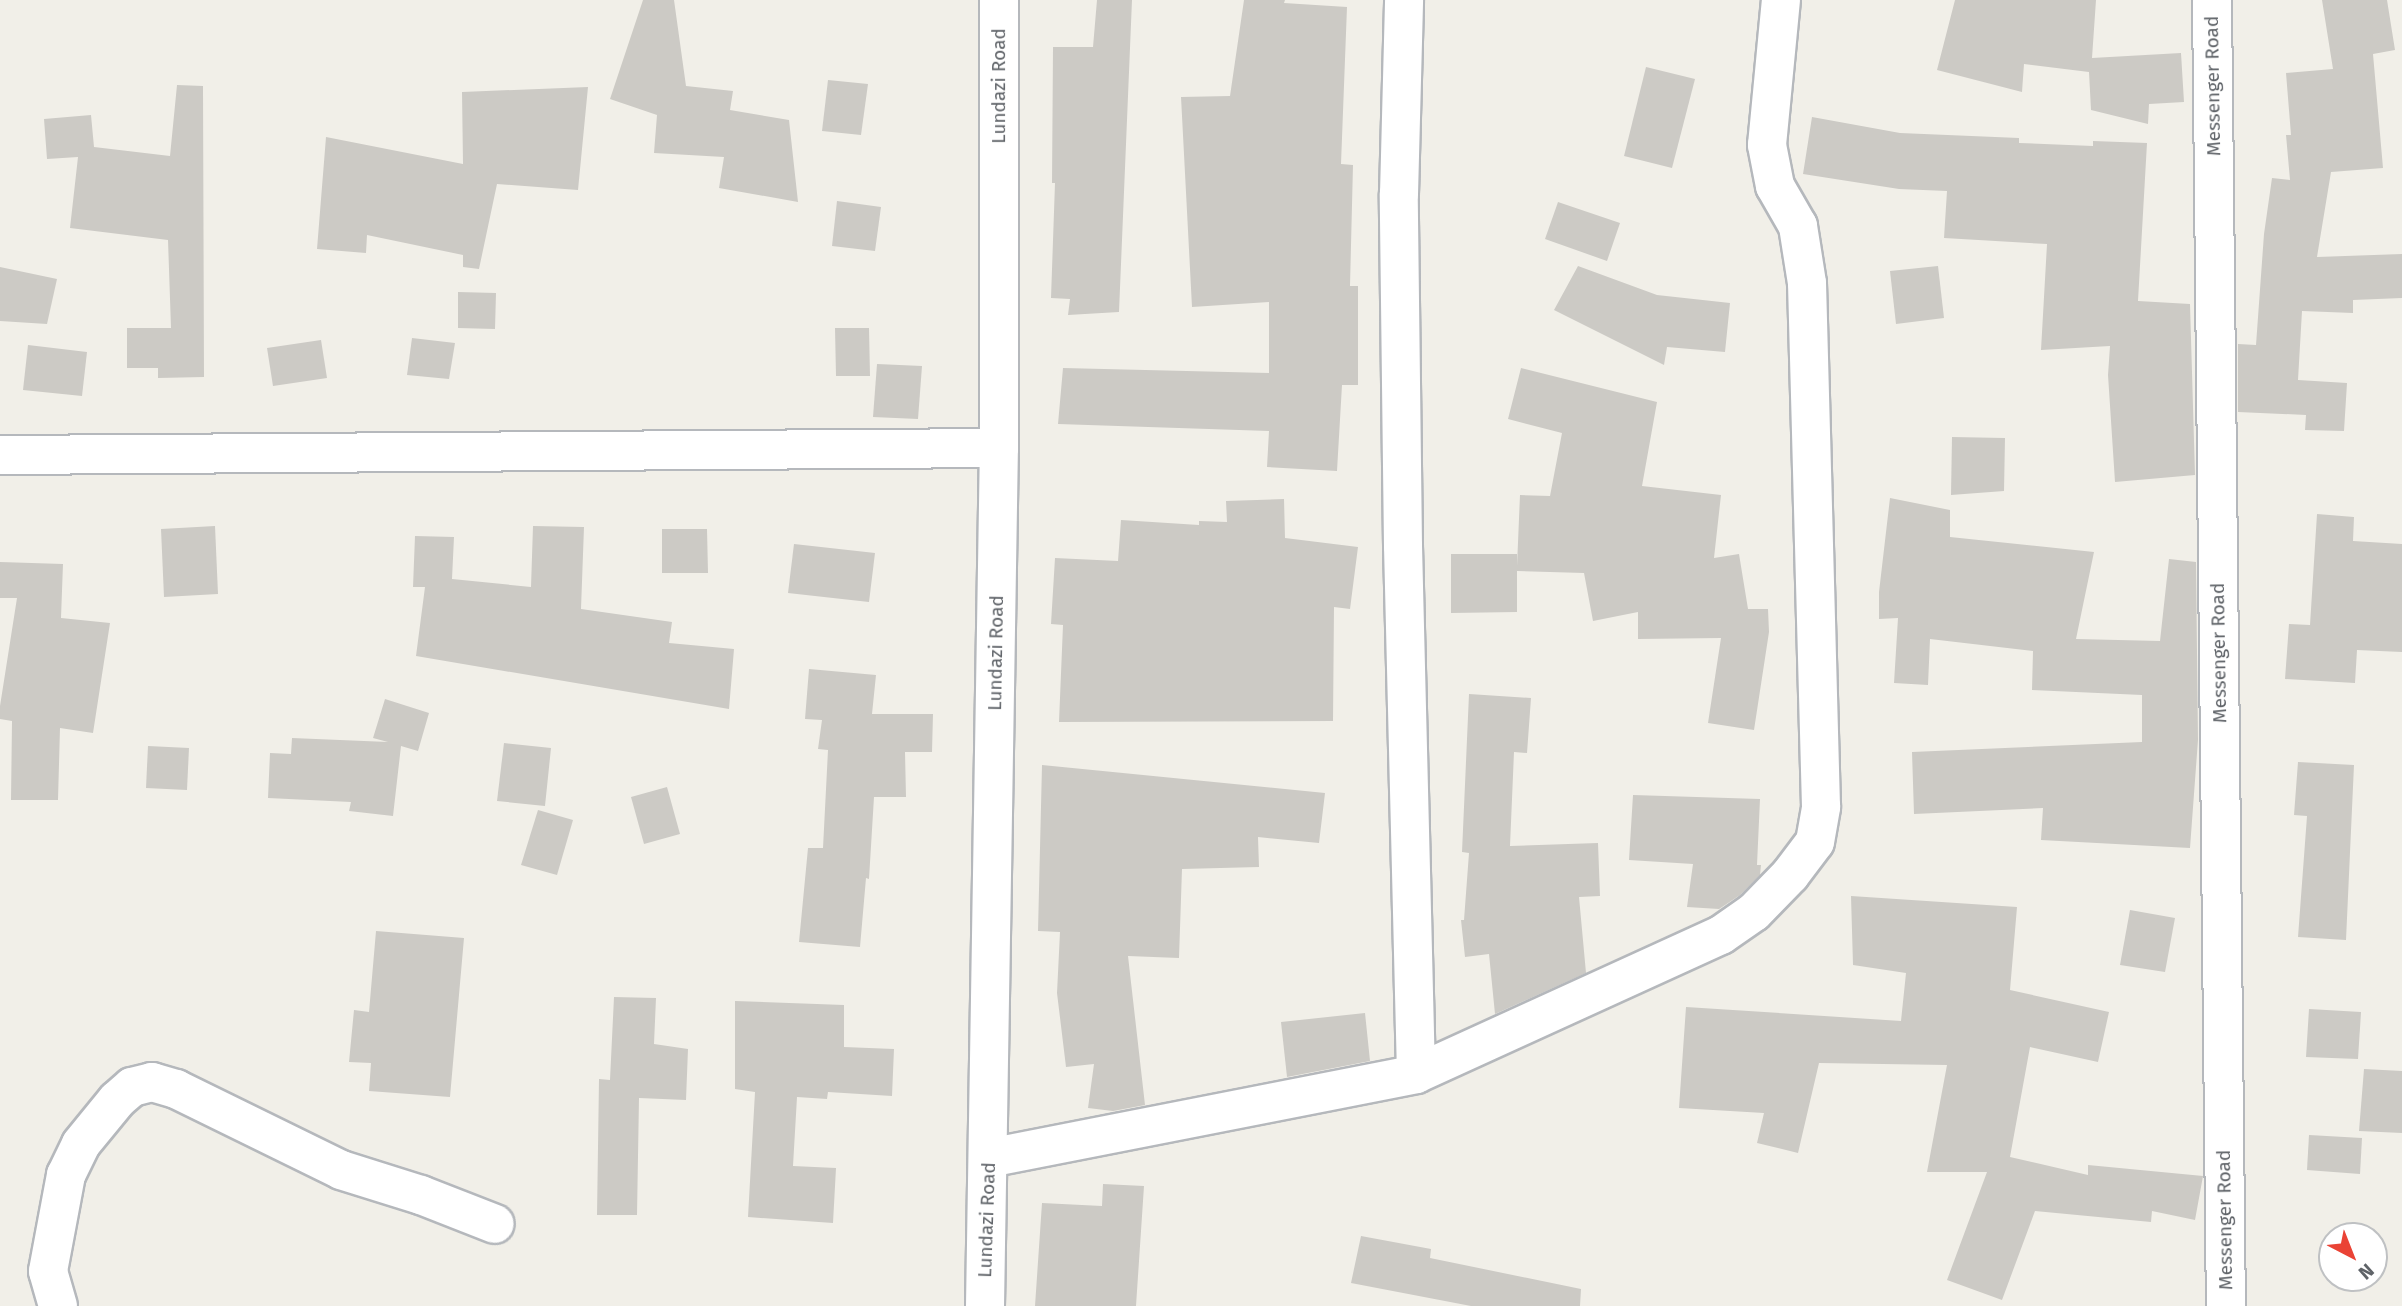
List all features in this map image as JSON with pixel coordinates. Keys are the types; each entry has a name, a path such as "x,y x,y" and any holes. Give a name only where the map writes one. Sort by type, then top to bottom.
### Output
{"street":[{"name":"Lundazi Road","path":"985,1306 999,448 999,0"},
{"path":"1404,0 1399,194 1402,533 1416,1074"},
{"path":"989,1158 1416,1074 1721,935 1754,912 1790,875 1815,842 1821,793 1816,521 1807,371 1807,283 1798,226 1775,186 1767,145 1781,0"},
{"name":"Messenger Road","path":"2212,0 2226,1306"},
{"path":"0,454 999,448"},
{"path":"58,1306 48,1271 66,1175 80,1144 117,1100 132,1087 152,1082 176,1089 341,1170 421,1195 495,1224"}],"building":[{"path":"643,0 674,0 686,86 733,91 730,110 789,120 798,202 719,188 724,157 654,153 657,115 610,99"},
{"path":"1097,0 1132,0 1119,312 1068,315 1070,299 1051,298 1055,183 1052,183 1053,47 1093,47"},
{"path":"1244,0 1285,0 1284,3 1347,7 1341,164 1353,165 1350,286 1358,286 1358,385 1342,385 1337,471 1267,467 1269,431 1058,424 1063,368 1269,373 1269,302 1192,307 1181,97 1230,96"},
{"path":"1955,0 2096,0 2092,58 2181,53 2184,102 2149,104 2148,124 2091,110 2089,72 2024,64 2022,92 1937,70"},
{"path":"2322,0 2387,0 2395,50 2373,54 2383,168 2331,172 2317,257 2402,254 2402,298 2353,300 2353,313 2302,311 2298,380 2347,383 2344,431 2305,430 2306,415 2238,412 2238,344 2256,345 2264,234 2272,178 2290,180 2286,135 2291,135 2286,73 2333,69"},
{"path":"1646,67 1695,79 1672,168 1624,156"},
{"path":"828,80 868,84 861,135 822,131"},
{"path":"177,85 203,86 204,377 158,378 158,368 127,368 127,328 171,328 168,240 70,228 78,157 47,159 44,119 91,115 94,147 170,156"},
{"path":"588,87 578,190 497,184 479,269 463,267 463,255 367,235 366,253 317,249 326,137 463,164 462,92"},
{"path":"1812,117 1900,133 2019,138 2019,143 2093,146 2093,141 2147,143 2138,301 2190,304 2195,475 2115,482 2108,375 2110,346 2041,350 2047,244 1944,238 1947,191 1899,189 1803,174"},
{"path":"837,201 881,207 875,251 832,246"},
{"path":"1558,202 1620,223 1607,261 1545,239"},
{"path":"1578,266 1657,295 1730,303 1725,352 1667,347 1664,365 1554,310"},
{"path":"1938,266 1944,318 1896,324 1890,271"},
{"path":"0,267 57,279 47,324 0,321"},
{"path":"458,292 496,293 495,329 458,328"},
{"path":"835,328 869,328 870,376 836,376"},
{"path":"412,338 455,343 449,379 407,375"},
{"path":"321,340 327,378 273,386 267,348"},
{"path":"28,345 87,352 82,396 23,390"},
{"path":"877,364 922,366 918,419 873,417"},
{"path":"1521,368 1657,402 1642,486 1721,495 1714,558 1739,554 1748,609 1768,609 1769,632 1754,730 1708,723 1721,638 1638,639 1638,612 1593,621 1584,573 1517,571 1517,612 1451,613 1451,554 1517,554 1517,566 1520,495 1550,496 1562,433 1508,419"},
{"path":"1952,437 2005,438 2004,491 1951,495"},
{"path":"1890,498 1950,510 1950,537 2094,552 2076,639 2160,641 2169,559 2196,562 2198,740 2190,848 2041,840 2043,808 1914,814 1912,752 2142,742 2142,695 2032,690 2033,651 1930,639 1928,685 1894,683 1898,618 1879,619 1879,592"},
{"path":"1284,499 1285,538 1358,547 1350,609 1334,607 1333,721 1059,722 1063,625 1051,624 1055,558 1118,561 1121,520 1199,525 1199,521 1227,522 1226,501"},
{"path":"2317,514 2354,517 2353,541 2402,544 2402,652 2357,650 2355,683 2285,679 2289,624 2310,625"},
{"path":"215,526 218,594 164,597 161,529"},
{"path":"533,526 584,527 581,609 672,622 669,643 734,649 729,709 416,656 425,587 413,587 415,536 454,537 452,579 531,587"},
{"path":"662,529 707,529 708,573 662,573"},
{"path":"794,544 875,553 869,602 788,593"},
{"path":"0,562 63,564 61,618 110,623 93,733 60,728 58,800 11,800 12,721 0,719 0,706 17,598 0,598"},
{"path":"809,669 876,675 872,714 933,714 932,752 905,752 906,797 874,797 869,879 866,878 860,947 799,942 808,848 823,848 828,750 818,749 822,720 805,719"},
{"path":"1469,694 1531,698 1527,753 1514,752 1510,846 1598,843 1600,896 1579,897 1586,973 1495,1014 1489,954 1465,957 1461,920 1464,920 1469,853 1462,852"},
{"path":"385,699 429,713 418,751 401,746 393,816 349,811 351,802 268,798 270,753 291,754 292,738 388,742 373,738"},
{"path":"504,743 551,748 545,806 497,801"},
{"path":"148,746 189,748 187,790 146,788"},
{"path":"2298,762 2354,765 2346,940 2298,937 2307,816 2294,815"},
{"path":"1042,765 1325,793 1319,843 1258,837 1259,867 1182,869 1179,958 1128,956 1145,1105 1113,1111 1088,1108 1094,1064 1066,1067 1057,993 1060,932 1038,931"},
{"path":"667,787 680,834 644,844 631,797"},
{"path":"1633,795 1760,799 1757,865 1761,865 1760,875 1740,895 1719,909 1687,907 1693,864 1629,860"},
{"path":"538,810 573,820 557,875 521,865"},
{"path":"1851,896 2017,907 2010,990 2109,1012 2098,1062 2030,1047 2010,1157 2088,1175 2088,1165 2203,1176 2195,1220 2152,1211 2151,1222 2035,1211 2002,1300 1947,1280 1987,1172 1927,1172 1947,1065 1819,1063 1798,1153 1757,1143 1764,1113 1679,1108 1686,1007 1901,1021 1906,973 1853,965"},
{"path":"2130,910 2175,918 2165,972 2120,965"},
{"path":"376,931 464,938 450,1097 369,1091 371,1063 349,1062 354,1010 369,1012"},
{"path":"614,997 656,998 654,1044 688,1049 686,1100 639,1098 637,1215 597,1215 599,1079 610,1080"},
{"path":"735,1001 844,1005 844,1047 894,1049 892,1096 828,1092 827,1099 797,1097 793,1166 836,1168 833,1223 748,1217 755,1092 735,1089"},
{"path":"2309,1009 2361,1012 2358,1059 2306,1057"},
{"path":"1365,1013 1370,1061 1287,1077 1281,1022"},
{"path":"2364,1069 2402,1071 2402,1133 2359,1131"},
{"path":"2309,1135 2362,1138 2360,1174 2307,1170"},
{"path":"1103,1184 1144,1186 1136,1306 1035,1306 1042,1203 1102,1206"},
{"path":"1361,1236 1431,1249 1430,1258 1581,1289 1580,1306 1471,1306 1351,1283"}]}
